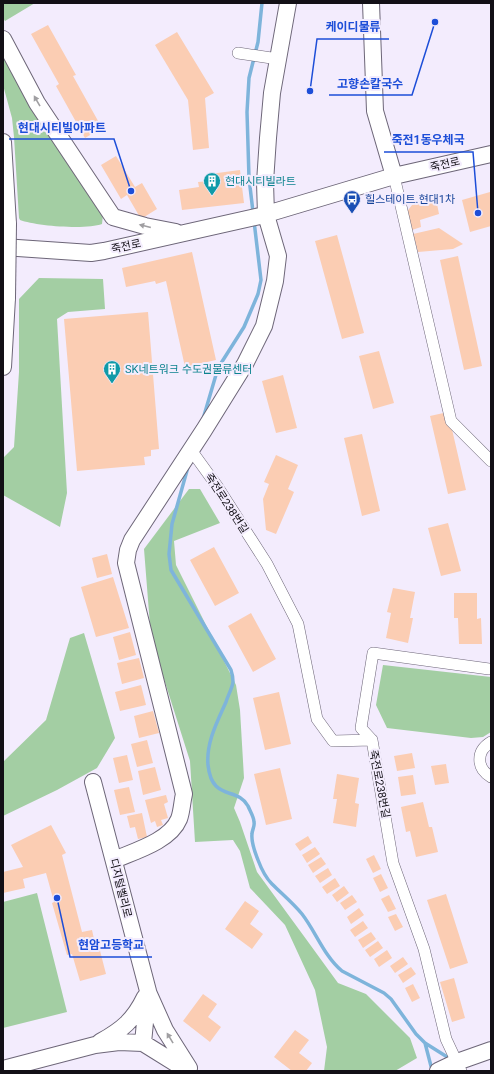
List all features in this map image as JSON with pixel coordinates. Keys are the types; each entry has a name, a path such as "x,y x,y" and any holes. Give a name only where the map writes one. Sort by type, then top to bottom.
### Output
{"street":[{"path":"114,860 151,845 169,833 179,819 184,794 126,563 128,550 132,540 194,454 204,430 245,364 264,326 275,281 278,256 258,217 265,182 272,93 288,3"},
{"path":"371,3 375,111 394,176 451,421 491,460"},
{"path":"3,39 37,103 113,217 183,234"},
{"path":"238,53 278,59"},
{"path":"3,142 8,224 7,298 4,324 3,367"},
{"name":"죽전로","path":"3,247 91,253 258,217 394,176 491,154"},
{"name":"죽전로238번길","path":"194,454 218,486 267,564 298,624 317,719 333,741 372,740 393,863 424,949 446,1038 457,1062"},
{"path":"372,740 361,728 373,653 489,669"},
{"path":"491,742 482,750 480,762 481,768 485,774 491,777"},
{"name":"디지털벨리로","path":"94,782 148,990 143,1043"},
{"path":"95,1045 111,1036 132,1019 139,1009 148,990"},
{"path":"148,990 165,1030 190,1071"},
{"path":"3,1069 95,1045 119,1042 143,1043 190,1071"},
{"path":"438,1071 457,1062 491,1050"}],"green space":[{"path":"3,3 35,3 5,21 3,18"},
{"path":"3,52 43,126 103,215 102,224 95,226 73,227 37,224 20,220 12,118 3,85"},
{"path":"39,278 103,279 105,309 68,312 57,319 67,493 60,527 3,495 3,458 14,447 19,372 19,299"},
{"path":"189,489 200,489 220,523 174,541 176,565 236,685 240,710 244,778 234,808 257,872 338,983 366,994 410,1038 417,1058 395,1071 324,1071 327,1047 315,990 285,925 250,888 240,851 233,840 195,842 190,761 151,638 144,549"},
{"path":"84,633 115,738 97,768 57,790 3,816 3,762 46,720 70,638"},
{"path":"383,665 491,677 491,732 483,737 471,738 387,728 376,705"},
{"path":"37,893 67,1012 3,1028 3,902"}],"building":[{"path":"48,25 76,75 73,76 102,128 85,138 56,86 59,84 31,34"},
{"path":"177,32 214,93 205,98 209,148 193,150 188,100 155,45"},
{"path":"116,156 135,187 142,183 157,209 141,219 127,195 121,199 101,165"},
{"name":"현대시티빌라트","path":"240,170 244,203 182,210 179,190 199,187 198,182 210,181 210,174"},
{"path":"490,192 491,226 470,232 462,200"},
{"path":"436,199 439,214 420,220 421,227 409,231 405,214 412,205"},
{"path":"439,228 463,244 453,249 418,252 413,234"},
{"path":"337,235 364,333 342,339 315,241"},
{"path":"192,252 216,360 185,367 166,281 156,284 155,281 126,287 122,268"},
{"path":"458,256 482,366 464,370 440,260"},
{"name":"SK네트워크 수도권물류센터","path":"148,312 159,449 151,450 151,456 144,457 145,465 77,471 64,319"},
{"path":"379,351 394,403 373,409 359,356"},
{"path":"283,375 297,428 276,433 262,381"},
{"path":"448,412 466,490 448,494 430,416"},
{"path":"362,434 380,511 362,516 344,438"},
{"path":"276,455 298,465 288,489 294,492 276,534 266,530 263,499 269,484 264,482"},
{"path":"448,523 461,571 441,576 428,528"},
{"path":"214,547 239,593 215,606 190,560"},
{"path":"107,554 112,574 97,578 92,558"},
{"path":"113,577 129,628 96,637 81,587"},
{"path":"393,588 415,592 410,618 413,618 408,643 386,638 391,613 387,612"},
{"path":"454,593 477,593 477,619 481,618 482,644 459,644 458,618 454,618"},
{"path":"251,613 276,659 253,672 228,626"},
{"path":"130,632 136,655 119,660 113,637"},
{"path":"139,658 144,678 122,684 117,663"},
{"path":"141,685 146,705 120,711 115,692"},
{"path":"279,692 291,744 265,750 253,698"},
{"path":"153,711 159,733 139,738 134,716"},
{"path":"147,740 153,763 137,767 131,744"},
{"path":"412,753 415,768 397,771 394,756"},
{"path":"127,755 133,780 119,783 113,758"},
{"path":"446,764 449,783 435,785 431,766"},
{"path":"155,767 161,790 143,795 138,771"},
{"path":"280,768 292,819 266,825 254,774"},
{"path":"337,774 359,778 355,803 359,804 356,827 333,823 337,799 333,799"},
{"path":"413,775 416,794 401,796 398,777"},
{"path":"129,787 135,812 120,815 114,790"},
{"path":"166,795 168,802 164,804 168,818 161,820 163,825 157,827 155,821 151,823 145,800"},
{"path":"423,802 429,827 432,827 438,852 416,857 410,831 406,832 401,807"},
{"path":"142,813 147,837 138,839 135,827 130,828 127,816"},
{"path":"51,825 66,853 62,855 82,932 92,930 94,939 97,939 106,974 80,981 72,954 67,955 52,903 54,902 46,873 23,879 25,888 3,893 3,872 23,867 11,845"},
{"path":"308,836 312,843 300,851 295,844"},
{"path":"315,847 320,854 307,863 302,855"},
{"path":"374,855 381,869 373,873 366,859"},
{"path":"321,857 326,864 313,873 308,865"},
{"path":"328,868 332,875 320,883 315,876"},
{"path":"381,874 388,888 380,892 373,878"},
{"path":"335,878 340,886 327,894 322,887"},
{"path":"344,886 349,893 337,902 332,895"},
{"path":"446,894 468,963 450,969 427,900"},
{"path":"352,895 357,902 345,910 340,903"},
{"path":"389,895 396,909 388,912 381,899"},
{"path":"245,901 259,911 250,924 263,934 252,949 225,929"},
{"path":"359,908 364,915 351,924 347,917"},
{"path":"396,914 403,927 395,931 388,917"},
{"path":"363,921 368,928 355,937 350,930"},
{"path":"371,932 376,939 363,948 358,940"},
{"path":"378,941 383,948 370,957 365,950"},
{"path":"387,950 392,958 379,967 374,959"},
{"path":"403,957 408,964 395,973 390,966"},
{"path":"411,967 416,974 403,983 398,975"},
{"path":"454,978 465,1018 452,1022 440,982"},
{"path":"413,984 420,998 412,1002 405,988"},
{"path":"203,994 217,1004 208,1017 221,1027 210,1042 183,1021"},
{"path":"295,1030 309,1040 299,1053 312,1063 306,1071 292,1071 274,1057"}],"waterway":[{"path":"253,212 249,178 247,112 249,78 258,42 262,3"},
{"path":"203,419 218,368 244,327 258,294 261,280 254,221"},
{"path":"188,467 172,524 169,554 171,570 231,670 233,680 231,690 210,741 208,757 210,777 214,784 220,789 238,796 248,806 254,820 252,834 253,844 264,873 272,884 302,914 330,958 342,971 384,993 391,999 416,1034 425,1043 452,1060"},
{"path":"425,1043 432,1070"}],"place":[{"name":"고향손칼국수","path":"435,22"},
{"name":"케이디물류","path":"310,91"},
{"name":"현대시티빌아파트","path":"131,191"},
{"name":"현대시티빌라트","path":"212,196"},
{"name":"죽전1동우체국","path":"478,213"},
{"name":"힐스테이트.현대1차","path":"352,214"},
{"name":"SK네트워크 수도권물류센터","path":"112,384"},
{"name":"현암고등학교","path":"57,898"}]}
